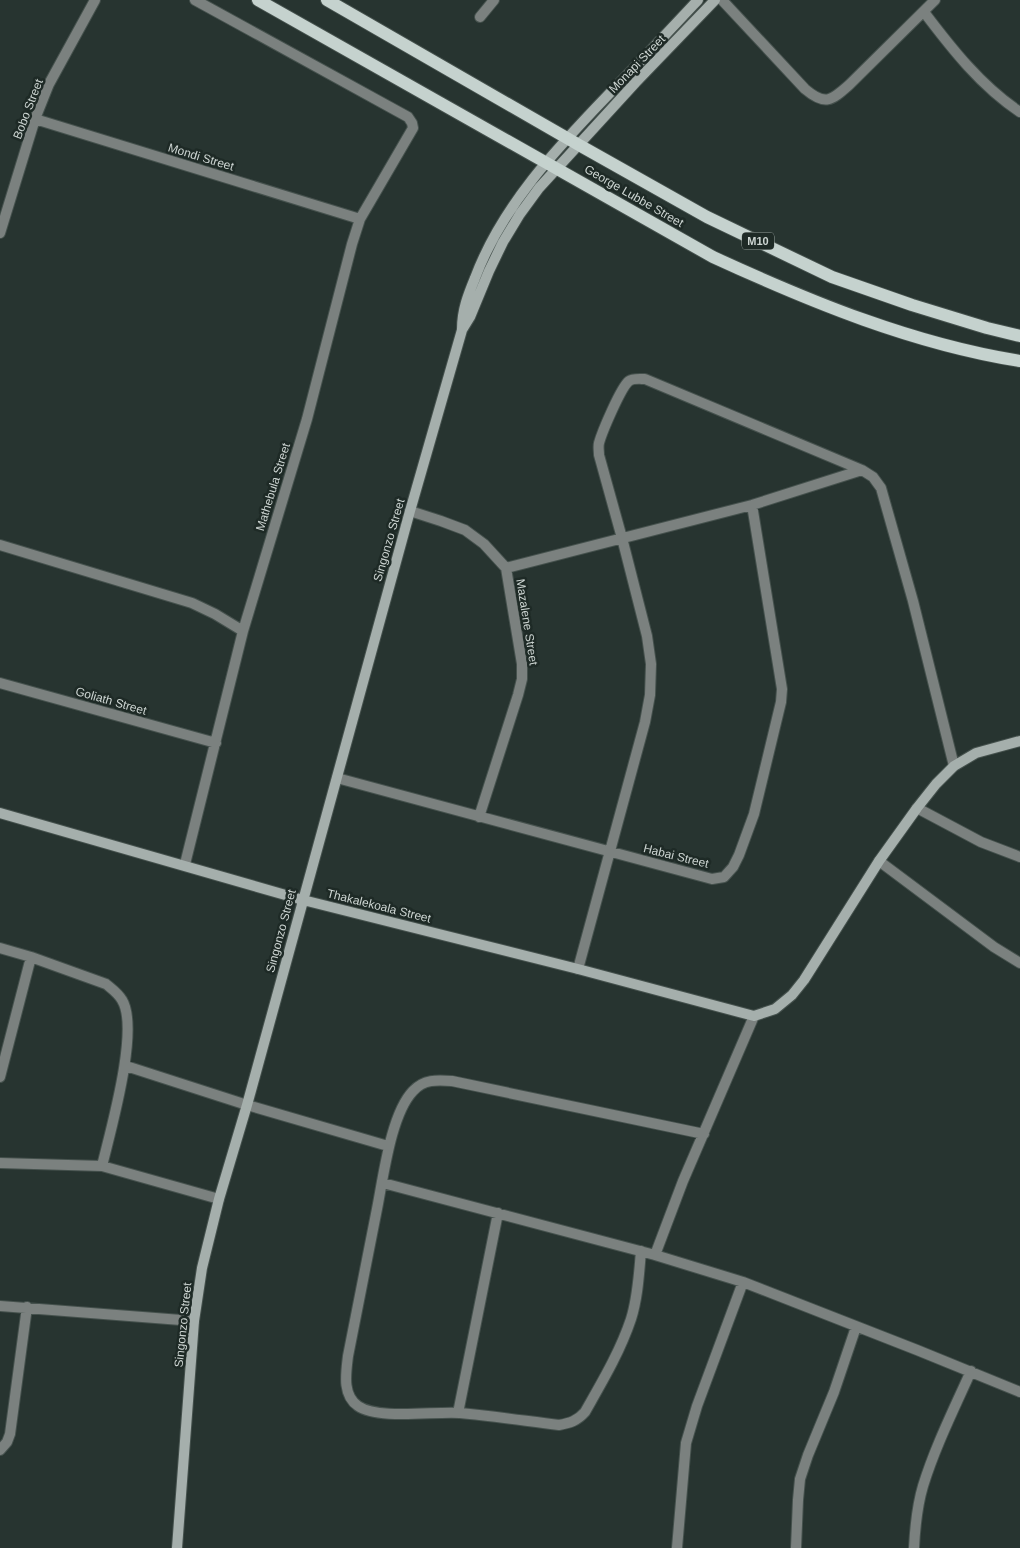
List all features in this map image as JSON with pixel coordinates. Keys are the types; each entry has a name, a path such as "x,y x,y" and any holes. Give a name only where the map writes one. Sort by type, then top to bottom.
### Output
{"main road":[{"name":"George Lubbe Street","path":"258,0 714,257 784,290 874,324 996,357 1020,360"},
{"name":"George Lubbe Street","path":"328,0 578,145 707,216 832,277 912,305 1020,336"}],"street":[{"name":"Bobo Street","path":"0,232 35,119 50,84 95,0"},
{"name":"Mathebula Street","path":"185,864 243,631 307,419 352,244 360,219 413,128 412,122 408,117 195,0"},
{"path":"480,17 494,0"},
{"name":"Monapi Street","path":"567,138 698,0"},
{"name":"Monapi Street","path":"578,145 715,0"},
{"path":"722,0 805,89 815,98 825,100 836,97 935,0"},
{"path":"924,12 950,47 976,74 1020,112"},
{"name":"Mondi Street","path":"35,119 360,219"},
{"name":"Singonzo Street","path":"177,1548 194,1321 202,1268 219,1199 462,330 470,317 489,271 520,214 539,188 567,138"},
{"name":"Singonzo Street","path":"552,165 578,145"},
{"path":"578,969 645,722 650,695 651,664 647,636 599,455 598,445 621,391 629,381 645,379 862,470 874,477 881,488 913,601 954,766"},
{"path":"506,568 752,505 862,470"},
{"name":"Habai Street","path":"337,778 712,879 724,877 733,867 739,855 754,814 781,702 782,689 752,505"},
{"name":"Mazalene Street","path":"410,511 441,520 465,530 484,544 506,568 522,664 522,679 479,817"},
{"path":"0,545 192,603 243,631"},
{"name":"Goliath Street","path":"0,683 216,744"},
{"path":"655,1255 683,1181 754,1016 775,1009 792,995 804,980 879,861 917,808 954,766 976,753 1020,742"},
{"path":"917,808 981,842 1020,857"},
{"name":"Thakalekoala Street","path":"0,813 185,864 303,900 578,969 754,1016"},
{"path":"879,861 994,947 1020,963"},
{"path":"0,948 106,984 123,1001 127,1015 126,1066 102,1166"},
{"path":"0,1077 31,957"},
{"path":"126,1066 246,1105 388,1146"},
{"path":"641,1251 637,1290 631,1320 612,1362 585,1412 571,1423 559,1425 458,1413 377,1413 357,1406 349,1396 346,1382 348,1356 388,1146 402,1107 412,1091 423,1083 436,1080 452,1081 704,1134"},
{"path":"0,1163 102,1166 219,1199"},
{"path":"382,1183 641,1251 743,1282 1020,1392"},
{"path":"458,1413 498,1213"},
{"path":"677,1548 686,1443 697,1406 743,1282"},
{"path":"0,1306 194,1321"},
{"path":"0,1450 7,1442 10,1434 27,1307"},
{"path":"796,1548 800,1479 834,1392 856,1327"},
{"path":"914,1548 918,1511 923,1488 933,1458 970,1371"}]}
